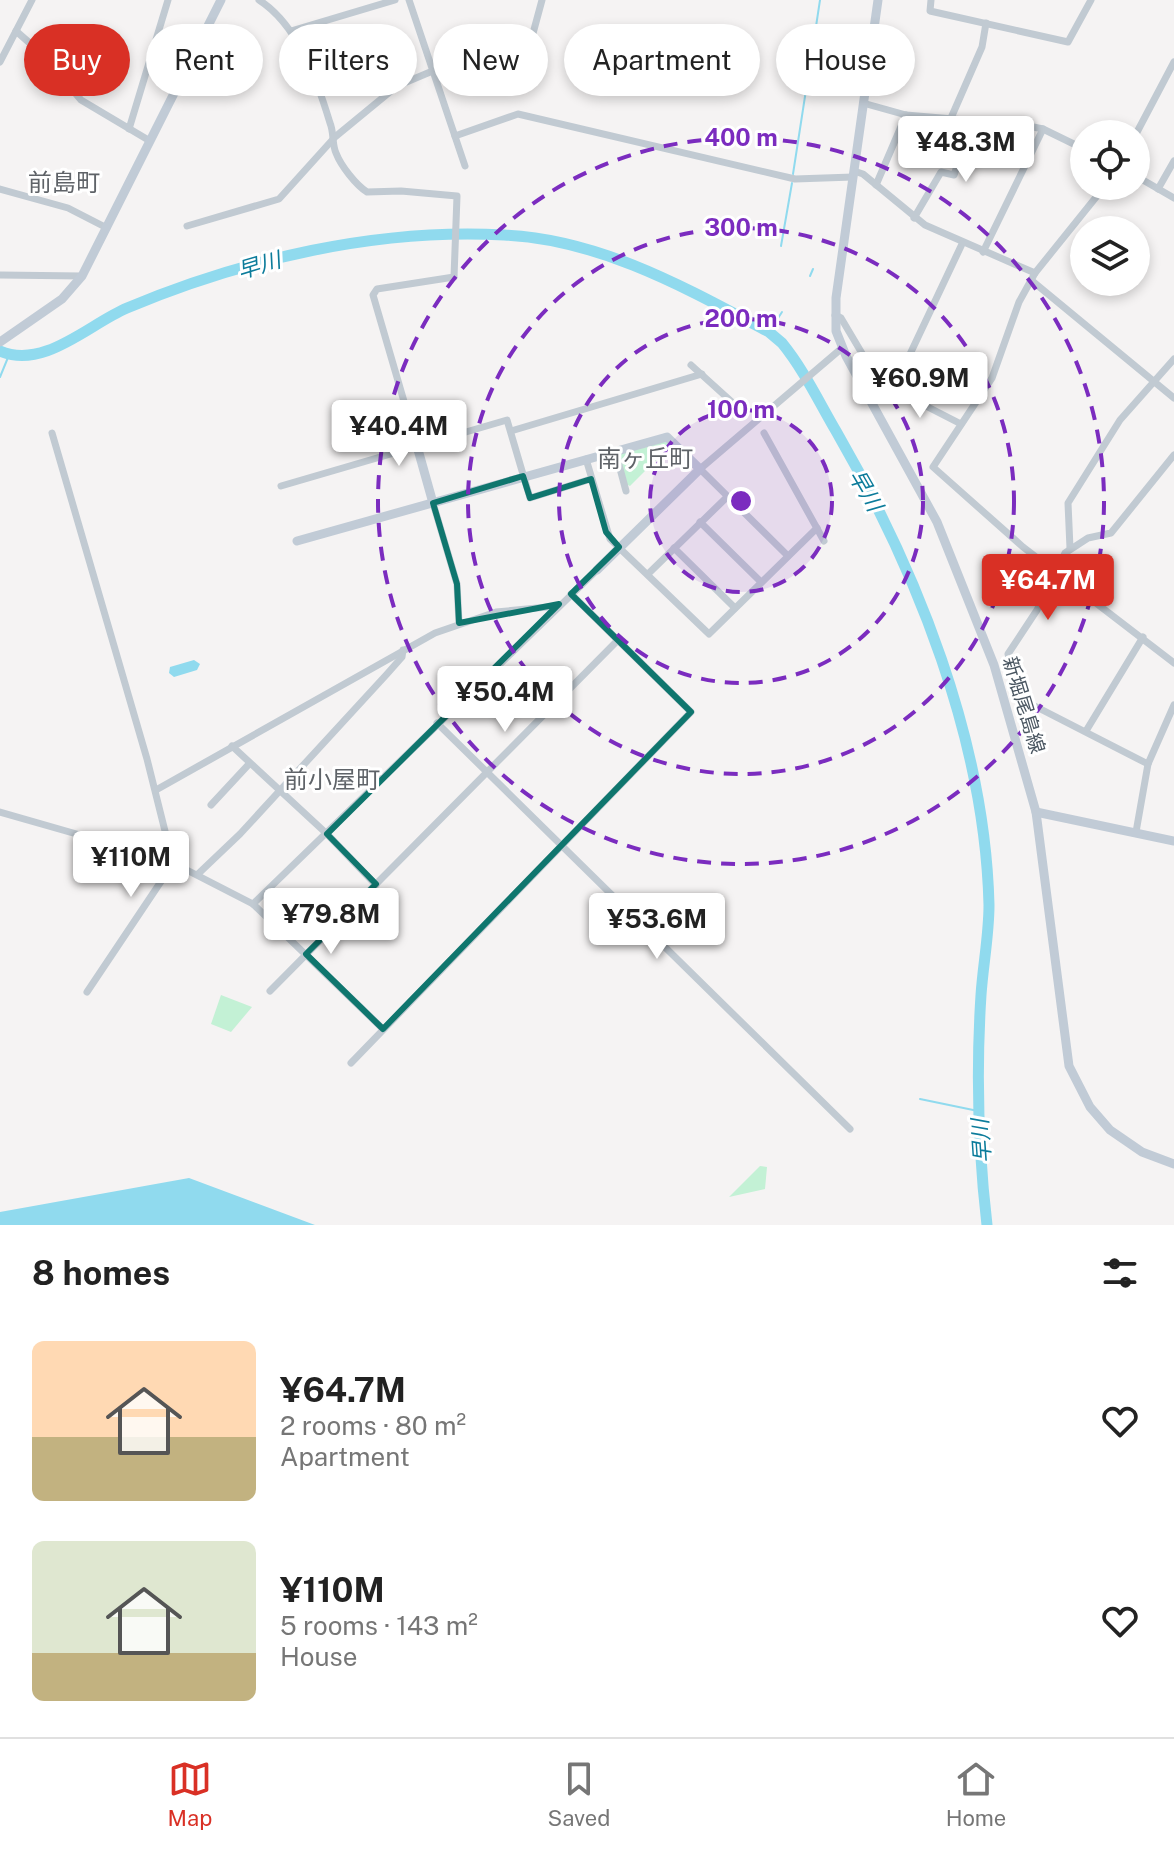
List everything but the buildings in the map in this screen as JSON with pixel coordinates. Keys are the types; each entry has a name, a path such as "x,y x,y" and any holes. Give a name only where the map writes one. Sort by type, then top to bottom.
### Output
{"main road":[{"path":"0,342 65,296 82,276 221,0"},
{"name":"新堀尾島線","path":"878,0 835,315 842,348 920,488 966,591 998,679 1036,812 1069,1066 1090,1107 1110,1130 1142,1152 1174,1164"},
{"path":"297,541 665,436 700,469 597,570"},
{"path":"417,446 433,503"},
{"path":"1036,812 1174,841"}],"street":[{"path":"0,62 32,0"},
{"path":"129,129 168,0"},
{"path":"259,0 277,12 286,24"},
{"path":"314,24 395,0"},
{"path":"409,0 433,67"},
{"path":"536,24 542,0"},
{"path":"931,0 930,11 1068,42 1090,0"},
{"path":"951,118 982,47 986,23"},
{"path":"16,31 34,46 81,100 150,141"},
{"path":"1143,120 1174,62"},
{"path":"187,226 279,199 335,137 397,86 433,70"},
{"path":"322,96 335,137 336,153 367,192 450,193 457,196 454,277 377,289 373,295 417,446"},
{"path":"442,96 465,166"},
{"path":"863,103 906,115 1043,129 1070,142"},
{"path":"455,136 518,114 795,179 854,174 876,185 914,218 1033,276 1174,398"},
{"path":"876,185 906,115"},
{"path":"914,218 941,172 954,175 973,120"},
{"path":"983,252 1043,129"},
{"path":"1158,189 1174,161"},
{"path":"1150,184 1174,198"},
{"path":"0,189 68,208 107,228"},
{"path":"1094,200 1033,276 1019,302 992,378 933,465 934,470 1055,571 1174,663"},
{"path":"894,388 962,244"},
{"path":"0,275 82,276"},
{"path":"835,315 841,318 879,382 961,424"},
{"path":"788,556 700,469 842,348"},
{"path":"1070,548 1068,503 1120,420 1174,359"},
{"path":"691,365 743,412"},
{"path":"511,431 702,374"},
{"path":"281,486 507,420 530,498 591,479"},
{"path":"52,433 156,790 172,867 87,992"},
{"path":"764,433 824,541"},
{"path":"615,450 626,491"},
{"path":"1148,764 1019,698 1008,654 1037,610 1055,571 1070,548 1088,538 1111,533 1174,455"},
{"path":"586,459 606,532 709,634 817,528"},
{"path":"648,574 727,497"},
{"path":"433,503 457,584 459,623"},
{"path":"700,522 761,582"},
{"path":"674,548 735,608"},
{"path":"253,904 597,570"},
{"path":"351,1063 691,712 571,594"},
{"path":"156,790 403,650 459,623 496,612 558,606"},
{"path":"1086,731 1143,637"},
{"path":"270,991 488,775 618,640"},
{"path":"198,874 387,674 402,657 403,650"},
{"path":"1136,832 1148,764 1174,705"},
{"path":"437,723 850,1129"},
{"path":"232,746 327,834 376,885"},
{"path":"211,805 249,764"},
{"path":"0,812 198,874 253,904 383,1029"}],"highlighted area":[{"path":"523,476 530,498 591,479 606,532 619,547 571,594 691,712 383,1029 306,954 376,884 327,834 559,604 459,623 457,584 433,503"}],"green space":[{"path":"665,440 669,447 630,486 626,484 619,453"},
{"path":"221,995 252,1007 231,1032 211,1024"},
{"path":"760,1166 767,1167 765,1189 729,1197"}],"water":[{"path":"194,660 200,664 197,670 174,677 169,673 170,667"},
{"path":"189,1178 315,1225 0,1225 0,1212"}],"waterway":[{"path":"816,24 820,0"},
{"path":"793,174 805,96"},
{"path":"781,246 792,183"},
{"name":"早川","path":"0,351 33,355 50,350 127,308 217,275 264,262 360,242 456,234 540,239 608,256 674,283 769,332 782,343 817,398 894,541 941,659 975,781 985,843 989,905 981,995 978,1082 987,1225"},
{"path":"810,276 813,269"},
{"path":"769,332 782,312"},
{"path":"0,377 9,355"},
{"path":"920,1099 978,1111"}],"district":[{"name":"前島町","path":"64,182"},
{"name":"南ヶ丘町","path":"645,458"},
{"name":"前小屋町","path":"332,779"}]}
